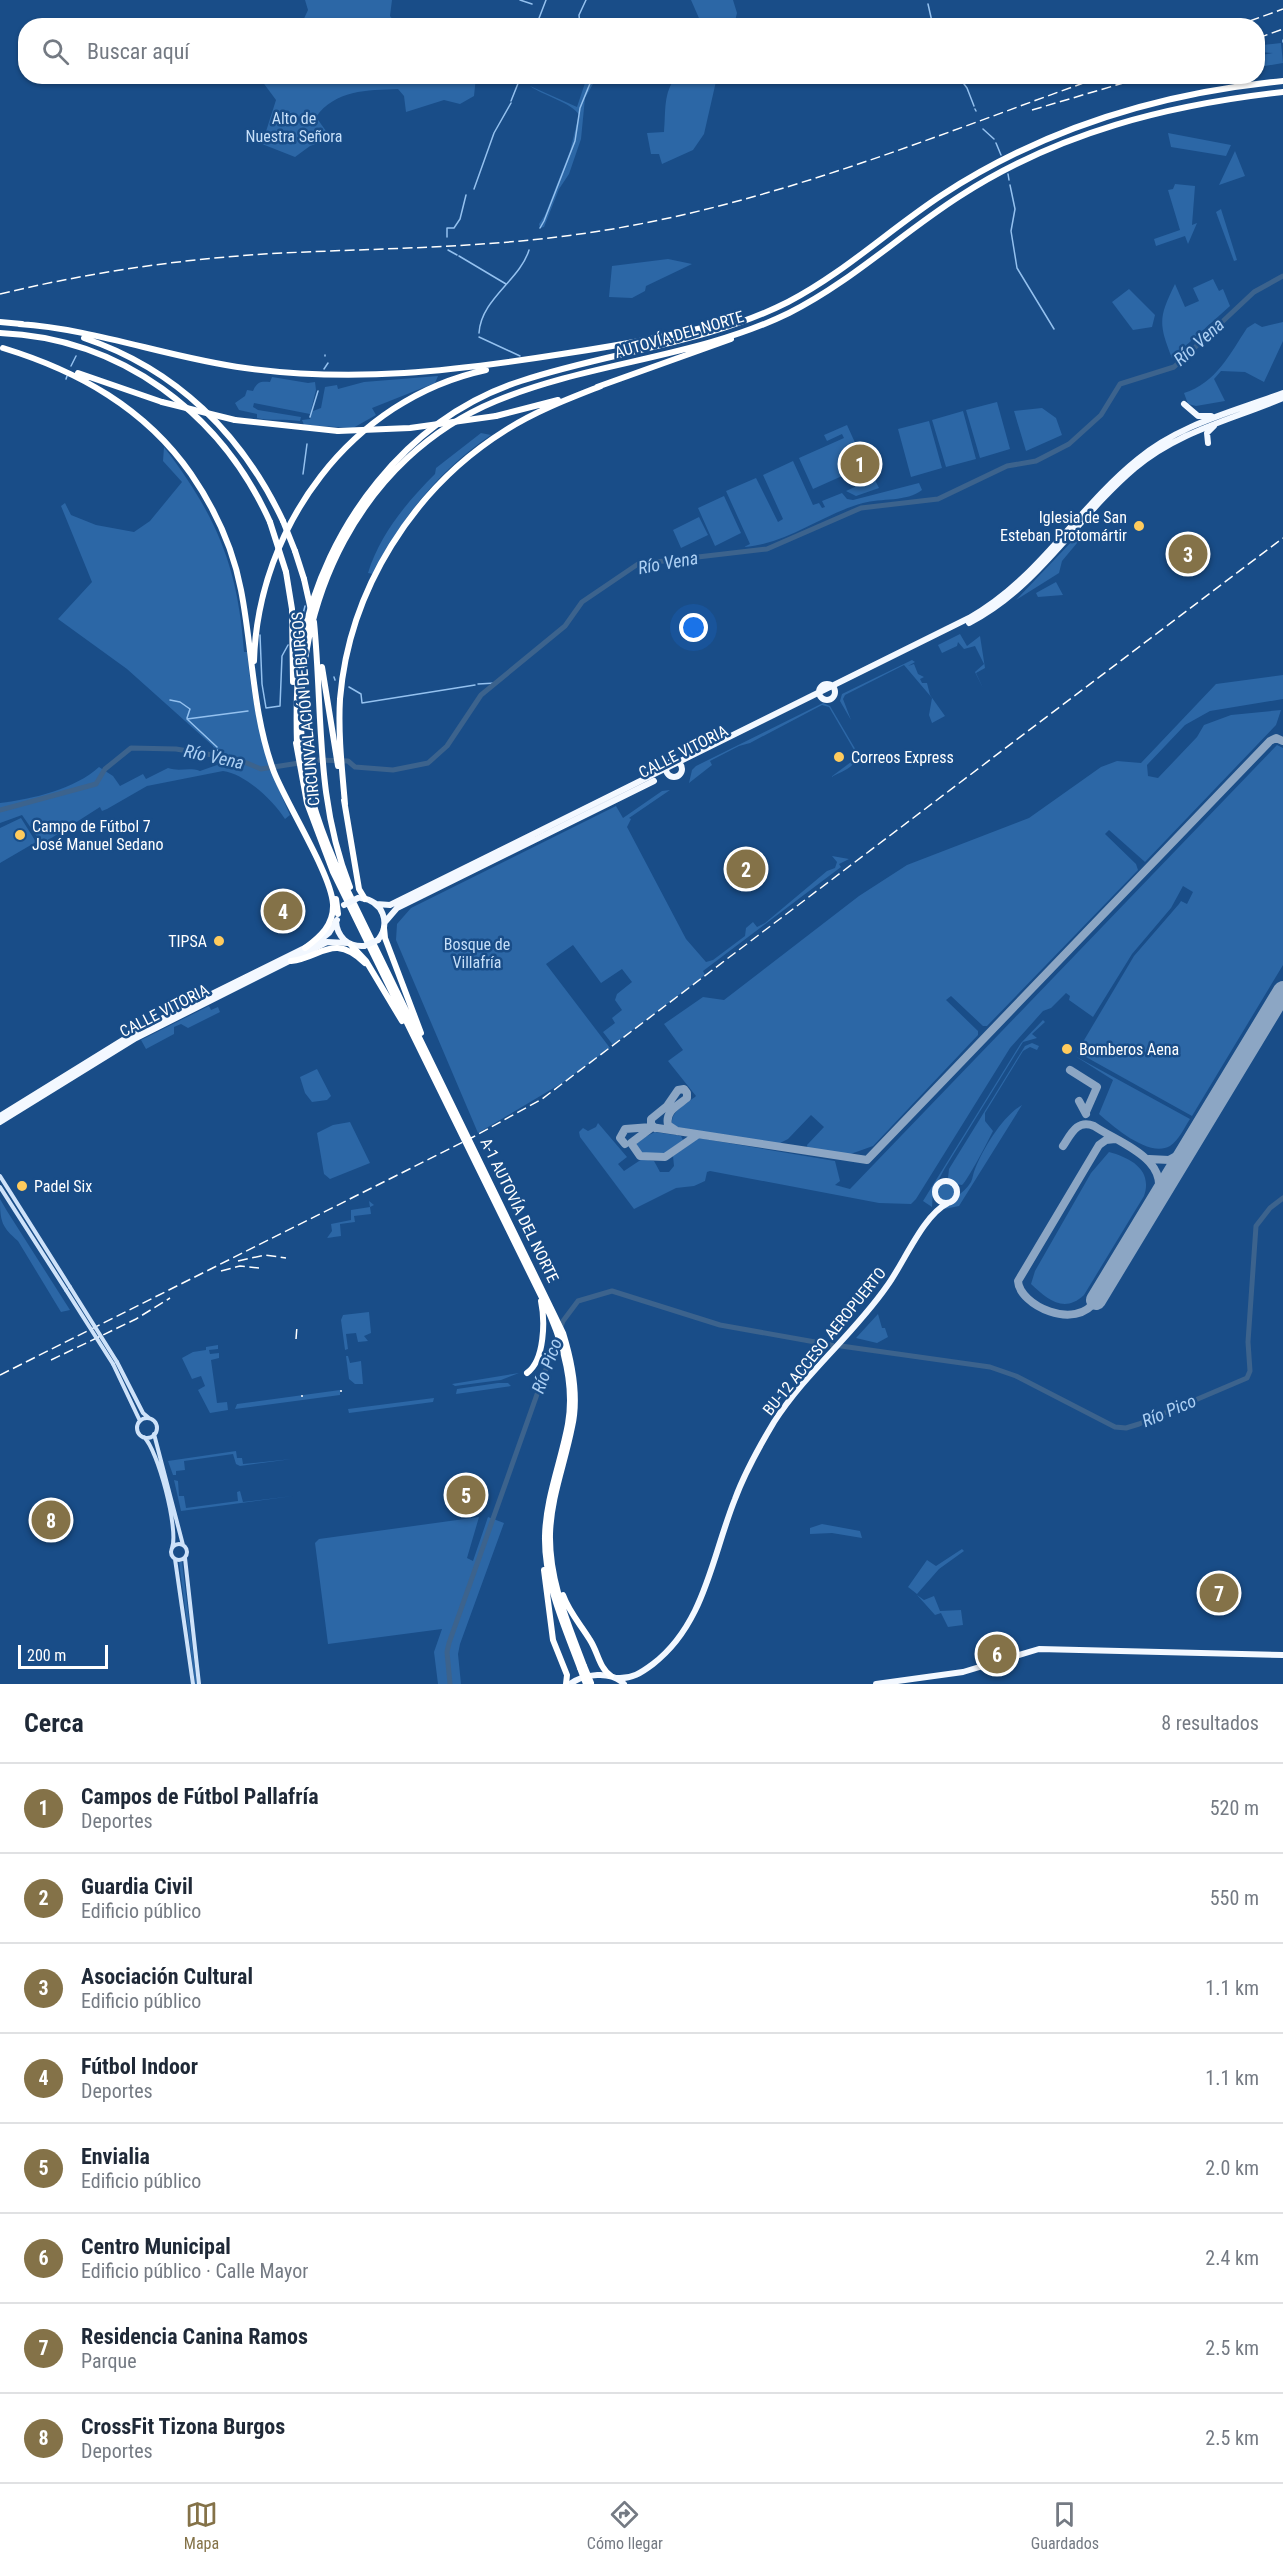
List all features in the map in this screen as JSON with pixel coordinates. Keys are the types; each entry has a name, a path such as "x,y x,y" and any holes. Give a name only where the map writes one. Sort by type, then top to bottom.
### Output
{"highway":[{"name":"AUTOVÍA DEL NORTE","path":"1265,84 1283,81"},
{"name":"AUTOVÍA DEL NORTE","path":"299,745 297,684 300,654 320,581 339,540 364,500 397,459 450,415 504,387 545,373 748,319 799,296 962,182 1057,134 1115,112 1167,98 1263,84"},
{"name":"AUTOVÍA DEL NORTE","path":"299,745 301,695 310,628 324,584 339,550 359,515 387,479 418,449 455,422 500,399 547,384 744,331 789,313 825,292 959,196 1046,150 1148,114 1210,100 1283,92"},
{"path":"259,718 255,645 260,609 269,572 280,541 298,507 336,457 384,416 436,387 481,371 709,326 749,315 792,297 849,263"},
{"path":"337,742 341,695 353,631 375,575 401,530 445,478 486,443 531,416 601,386 755,330 808,305 825,292"},
{"name":"CIRCUNVALACIÓN DE BURGOS","path":"0,322 53,329 99,343 140,361 178,386 206,411 240,448 262,482 283,521 304,579 313,619 319,670 320,742 324,788 340,861 369,933"},
{"path":"19,324 52,326 208,363 320,375 423,374 586,351"},
{"name":"CIRCUNVALACIÓN DE BURGOS","path":"0,333 38,336 81,347 128,367 166,390 202,421 233,456 270,522 286,572 292,609 293,716 318,836"},
{"path":"1,348 38,357 162,402 235,420 338,430 411,428 496,416 601,386"},
{"path":"1,348 67,371 121,403 163,440 195,481 220,525 238,576 264,739 283,792 336,901 338,932 362,954 442,1087"},
{"path":"995,605 1032,571 1136,460 1177,433 1283,393"},
{"path":"995,605 1034,576 1121,481 1167,445 1200,429 1283,398"},
{"path":"1184,404 1192,413 1202,417 1226,413"},
{"path":"1167,445 1193,435 1208,443 1206,437 1210,428 1248,411"},
{"name":"CALLE VITORIA","path":"376,904 388,906 398,902 681,766 995,605"},
{"path":"313,619 337,742 342,788 362,899"},
{"name":"CALLE VITORIA","path":"385,925 391,913 402,906 667,772"},
{"name":"A-1 AUTOVÍA DEL NORTE","path":"307,790 329,850 560,1331 571,1365 575,1408 548,1539"},
{"name":"A-1 AUTOVÍA DEL NORTE","path":"318,836 340,887 559,1322 568,1383 569,1412 550,1495 548,1539 556,1585 589,1684"},
{"path":"305,948 322,934 332,913 332,898 320,867"},
{"path":"337,917 344,905 362,899 376,904 383,913 385,938 442,1087"},
{"name":"CALLE VITORIA","path":"0,1116 139,1030 322,939 337,917"},
{"path":"350,944 364,946 378,939 385,925"},
{"name":"CALLE VITORIA","path":"0,1122 147,1032 327,942 350,944"},
{"path":"291,961 327,948 348,951 366,965 388,997"},
{"path":"115,1050 139,1030 147,1032"},
{"path":"940,1183 951,1183 956,1194 948,1203 938,1200 935,1194 940,1183"},
{"name":"BU-12 ACCESO AEROPUERTO","path":"639,1674 666,1653 690,1621 704,1591 742,1480 774,1422 807,1378 884,1291 933,1212 935,1194"},
{"name":"BU-12 ACCESO AEROPUERTO","path":"933,1212 948,1203"},
{"path":"511,1233 540,1299 543,1312 538,1357 534,1367 527,1373"},
{"path":"548,1539 544,1566 551,1629 557,1655 567,1675 568,1684 586,1676 628,1678 639,1674"},
{"path":"548,1539 566,1603 592,1643 603,1669 624,1684"},
{"path":"876,1684 958,1673 1027,1652 1057,1649 1283,1655"},
{"path":"631,1684 639,1674"}],"main road":[{"path":"0,1176 115,1363 143,1413 156,1424 154,1434 183,1545 187,1552 184,1566 199,1684"},
{"path":"0,1187 68,1288"},
{"path":"115,1363 140,1421 137,1430 151,1449 166,1498 174,1539 171,1554 175,1559 193,1684"},
{"path":"140,1421 149,1418"},
{"path":"144,1437 154,1434"},
{"path":"172,1548 176,1544 183,1545"},
{"path":"175,1559 185,1558"}],"green space":[{"path":"305,0 392,0 392,18 304,18 308,10"},
{"path":"691,0 733,0 737,13 736,18 699,18"},
{"path":"1281,43 1283,63 1265,66 1265,54 1273,53 1265,52 1265,45"},
{"name":"Alto de Nuestra Señora","path":"264,84 475,84 474,96 460,104 444,100 406,112 404,96 398,89 352,93 332,101 316,117 331,138 310,146 295,157 262,144 276,100"},
{"path":"585,84 593,84 585,98 581,139 569,174 559,189 544,227 540,228 539,224 545,215 570,151 579,115 564,103 530,86 577,107"},
{"path":"672,84 715,84 704,134 693,150 662,164 659,154 651,154 647,133 664,132"},
{"path":"1168,133 1231,145 1226,156 1171,147"},
{"path":"1235,151 1245,176 1219,185"},
{"path":"1175,184 1195,186 1192,225 1197,223 1188,244 1185,236 1156,246 1154,239 1180,230 1168,190 1173,189"},
{"path":"1221,209 1237,260 1234,261 1216,212"},
{"path":"668,259 692,264 646,286 645,291 632,298 609,297 612,266"},
{"path":"1213,279 1219,291 1223,289 1230,306 1172,358 1164,336 1162,320 1175,284 1185,307 1199,301 1193,288"},
{"path":"1129,289 1155,315 1152,327 1133,330 1112,302"},
{"path":"1283,322 1283,341 1264,382 1245,372 1221,371 1214,379 1225,401 1196,406 1188,404 1184,393 1214,375 1247,328 1255,323 1262,327"},
{"path":"438,376 435,383 372,408 376,415 353,428 304,425 302,420 310,419 313,411 321,408 325,387 337,385 338,389 364,382"},
{"path":"272,377 308,383 315,382 316,390 310,414 254,403 253,407 258,410 301,417 300,421 257,418 257,414 239,410 235,403 245,396 247,390 253,391 261,382 270,382"},
{"path":"997,402 1010,449 980,458 966,410"},
{"path":"1042,408 1056,418 1062,435 1026,451 1014,411"},
{"path":"963,411 976,459 946,467 932,420"},
{"path":"929,421 942,468 911,477 898,429"},
{"path":"847,425 867,469 862,471 860,468 813,489 799,458 844,438 842,434 827,441 824,435"},
{"path":"481,433 491,435 438,480 409,515 373,574 368,573 387,532 414,496 435,474 436,468"},
{"path":"164,447 211,519 230,567 241,621 244,652 247,652 256,716 273,774 290,815 285,819 273,804 249,782 223,771 147,786 107,809 102,811 100,807 42,844 22,815 0,823 0,803 53,792 78,781 99,767 113,776 120,786 143,774 146,779 168,768 200,771 217,765 213,746 127,669 58,619 92,582 61,506 65,503 71,515 96,525 134,532 150,521 182,482 163,461"},
{"path":"793,461 813,505 819,503 822,508 825,507 822,501 842,493 847,499 853,500 919,483 922,490 901,498 870,501 847,508 776,540 744,547 750,544 726,491 756,478 778,522 783,519 763,475"},
{"path":"874,478 879,488 856,496 846,491"},
{"path":"724,496 741,533 715,546 698,508"},
{"path":"699,517 708,535 681,548 673,530"},
{"path":"1076,537 1077,543 1062,561 1059,573 1016,600"},
{"path":"1056,582 1063,595 1038,597 1036,593"},
{"path":"960,634 967,646 980,636 985,668 976,673 983,688 975,672 984,664 975,646 964,649 958,642 957,646 942,653 938,645"},
{"path":"912,660 915,662 908,666 914,664 918,674 924,677 920,679 922,683 927,683 930,695 945,716 932,723 929,715 932,698 904,665 845,695 843,699 851,720 840,701 842,694"},
{"path":"1283,675 1283,699 1210,711 1185,725 1147,765 1148,776 1158,778 1197,737 1204,725 1231,715 1281,710 1276,725 1145,862 1109,830 1105,834 1136,864 1138,870 987,1026 983,1026 951,996 946,1000 978,1031 978,1035 873,1146 845,1156 808,1150 807,1145 824,1127 811,1115 788,1139 778,1144 678,1128 672,1124 677,1111 696,1096 668,1061 683,1050 664,1024 703,997 724,1000 859,896 907,865 1029,818 1101,767 1117,761 1141,763 1216,684"},
{"path":"823,703 830,706 857,755 829,707 822,705 710,761 712,765 689,783 692,770 696,766"},
{"path":"1277,745 1283,748 1283,965 1192,1116 1077,1052 1134,956 1181,901 1187,904 1193,892 1183,886 1171,908 1132,954 1093,1017 1069,1000 1070,996 1066,993 1051,1008 1043,1011 1010,1048 911,1204 879,1203 710,1171 707,1172 705,1181 694,1186 676,1188 634,1209 580,1137 579,1132 583,1128 588,1131 596,1127 598,1123 627,1157 618,1164 624,1171 642,1159 654,1161 660,1172 669,1172 674,1166 673,1156 698,1138 835,1161 840,1181 835,1185 850,1189"},
{"path":"857,755 855,761 849,768 831,777 855,759"},
{"name":"Bosque de Villafría","path":"670,790 629,818 631,819 627,827 686,939 706,962 713,960 745,936 746,928 753,922 757,927 765,923 827,871 835,868 837,862 832,856 849,859 839,864 841,867 703,971 705,975 613,1045 603,1032 615,1023 612,1018 622,1010 615,1000 617,994 632,982 622,969 601,983 573,945 546,964 610,1048 562,1083 478,1133 396,940 397,924 411,908 616,806 623,818 662,791"},
{"name":"Campo de Fútbol 7 José Manuel Sedano","path":"21,818 36,842 0,863 0,828"},
{"path":"209,1006 211,1010 218,1007 220,1012 188,1028 181,1024 174,1027 174,1034 146,1049 141,1040"},
{"path":"1043,1020 1045,1022 1032,1034 1037,1038 1023,1042 945,1168 933,1190 932,1207 923,1201 1021,1043"},
{"path":"1032,1043 1039,1046 1037,1050 1030,1047 1023,1051 985,1113 985,1121 993,1131 978,1160 962,1185 955,1184 948,1178 949,1169 1025,1046"},
{"path":"1075,1056 1190,1119 1176,1141 1162,1149 1152,1148 1142,1145 1105,1120 1099,1114 1113,1080"},
{"path":"317,1069 331,1096 327,1100 312,1102 305,1093 300,1077"},
{"path":"1022,1105 959,1206 939,1210 968,1186 979,1160 995,1133"},
{"path":"350,1122 370,1163 330,1179 324,1174 317,1133 333,1125"},
{"path":"655,1132 681,1136 683,1140 663,1155 642,1153 636,1146 637,1141"},
{"path":"1109,1152 1132,1162 1143,1172 1146,1187 1144,1196 1084,1295 1070,1303 1056,1302 1043,1295 1031,1284 1035,1271 1091,1173"},
{"path":"946,1183 952,1186 955,1192 952,1198 946,1201 940,1198 937,1192 940,1186"},
{"path":"0,1199 70,1310 61,1312 18,1241 5,1228 1,1219"},
{"path":"370,1207 371,1214 354,1216 355,1222 340,1224 341,1236 327,1238 332,1231 331,1224 351,1220 351,1210"},
{"path":"369,1312 371,1333 364,1336 368,1341 358,1342 356,1333 346,1334 348,1349 345,1350 341,1320 343,1315"},
{"path":"878,1314 882,1328 885,1328 888,1337 877,1343 856,1338"},
{"path":"218,1345 218,1349 209,1350 210,1354 219,1353 219,1358 211,1360 217,1403 227,1402 228,1410 210,1413 198,1390 205,1386 201,1376 192,1379 182,1358 193,1352 206,1350 206,1347"},
{"path":"346,1356 350,1363 361,1361 363,1384 355,1384 349,1379"},
{"path":"519,1373 501,1380 455,1386 452,1384"},
{"path":"508,1383 511,1386 456,1394 457,1389"},
{"path":"340,1390 340,1395 235,1409 237,1404"},
{"path":"434,1398 433,1402 349,1413 348,1409"},
{"path":"236,1451 237,1458 242,1458 243,1464 292,1459 240,1466 236,1464 233,1454 184,1461 185,1470 176,1471 176,1475 173,1475 168,1461"},
{"path":"174,1480 178,1481 179,1496 184,1496 186,1508 238,1501 237,1492 240,1491 243,1502 293,1496 181,1511"},
{"path":"479,1517 467,1558 473,1561 488,1517 504,1523 460,1644 458,1654 461,1684 438,1684 434,1652 442,1629 328,1644 315,1543 319,1539"},
{"path":"822,1524 860,1531 862,1538 832,1533 810,1534 810,1528"},
{"path":"962,1549 964,1551 939,1569 917,1594 908,1587 927,1560 936,1566"},
{"path":"179,1562 182,1562 197,1684 195,1684"},
{"path":"1216,1580 1234,1594 1214,1606 1199,1604"},
{"path":"917,1595 924,1600 934,1596 940,1611 961,1610 963,1625 948,1627 941,1613 935,1615"}],"waterway":[{"path":"520,0 532,4"},
{"path":"539,18 546,0"},
{"path":"579,18 586,0"},
{"path":"928,4 931,18"},
{"path":"511,101 518,84"},
{"path":"540,228 575,141 580,108 590,84"},
{"path":"964,84 974,106"},
{"path":"474,189 494,133 511,103"},
{"path":"983,129 994,139"},
{"path":"996,143 1001,155"},
{"path":"1008,174 1009,180"},
{"path":"1010,185 1015,209 1011,231 1017,268 1054,329"},
{"path":"447,237 447,228 454,228 460,219 466,195"},
{"path":"448,250 457,255"},
{"path":"479,333 486,310 518,271 529,250"},
{"path":"459,256 506,284"},
{"name":"Río Vena","path":"0,810 96,784 105,769 131,748 176,749 237,759 261,769 318,760 348,761 355,767 393,770 428,763 447,746 481,695 565,626 582,602 638,564 767,549 861,508 938,499 1007,466 1036,461 1069,444 1101,415 1120,384 1174,367 1254,292 1283,276"},
{"path":"479,337 520,356"},
{"path":"71,366 76,356"},
{"path":"324,369 328,363"},
{"path":"310,417 318,391"},
{"path":"303,474 307,444"},
{"path":"297,637 305,606"},
{"path":"260,635 262,684 266,708 280,706 282,656 288,645"},
{"path":"478,684 496,683"},
{"path":"349,687 361,694 362,703 475,685"},
{"path":"170,700 180,702 190,709 187,718"},
{"path":"187,719 248,711"},
{"path":"187,719 217,747"},
{"name":"Río Vena","path":"217,750 221,756"},
{"name":"Río Pico","path":"841,1346 990,1367 1016,1376 1115,1427 1126,1428 1139,1424 1247,1378 1250,1371 1248,1342 1256,1226 1270,1208 1283,1198"},
{"name":"Río Pico","path":"450,1684 447,1652 449,1643 563,1321 578,1301 612,1291 720,1325 832,1345"}],"taxiway":[{"path":"625,1144 620,1138 625,1129 651,1127 867,1160 1270,741 1276,738 1283,741"},
{"path":"1070,1070 1097,1087 1086,1112"},
{"path":"655,1128 651,1124 651,1119 667,1106 678,1090 684,1089 687,1098 668,1116 668,1125 677,1131"},
{"path":"1079,1101 1086,1114"},
{"path":"1063,1146 1075,1129 1088,1124 1130,1147 1151,1164 1157,1175 1159,1187 1156,1201"},
{"path":"651,1128 631,1143 640,1156 665,1157 697,1135"},
{"path":"1096,1300 1087,1309 1076,1314 1050,1312 1028,1299 1018,1281 1099,1145 1106,1140 1115,1139"},
{"path":"1149,1159 1169,1160 1187,1150"}],"runway":[{"path":"1096,1300 1283,991"}],"railway":[{"path":"1258,18 1283,9"},
{"path":"1265,35 1283,29"},
{"path":"0,294 131,268 197,260 264,254 507,242 587,233 654,221 784,188 913,145 1081,84"},
{"path":"1032,110 1120,84"},
{"path":"0,1375 473,1137 542,1099 1283,538"},
{"path":"238,1261 265,1255 286,1258"},
{"path":"221,1271 240,1266 259,1268"},
{"path":"51,1360 136,1319 170,1298"},
{"path":"296,1339 297,1326"}],"place":[{"name":"Campos de Fútbol Pallafría","path":"860,464"},
{"name":"Iglesia de San Esteban Protomártir","path":"1139,526"},
{"name":"Asociación Cultural","path":"1188,554"},
{"name":"Correos Express","path":"839,757"},
{"name":"Campo de Fútbol 7 José Manuel Sedano","path":"20,835"},
{"name":"Guardia Civil","path":"746,869"},
{"name":"Fútbol Indoor","path":"283,911"},
{"name":"TIPSA","path":"219,941"},
{"name":"Bomberos Aena","path":"1067,1049"},
{"name":"Padel Six","path":"22,1186"},
{"name":"Envialia","path":"466,1495"},
{"name":"CrossFit Tizona Burgos","path":"51,1520"},
{"name":"Residencia Canina Ramos","path":"1219,1593"},
{"name":"Centro Municipal","path":"997,1654"}]}
